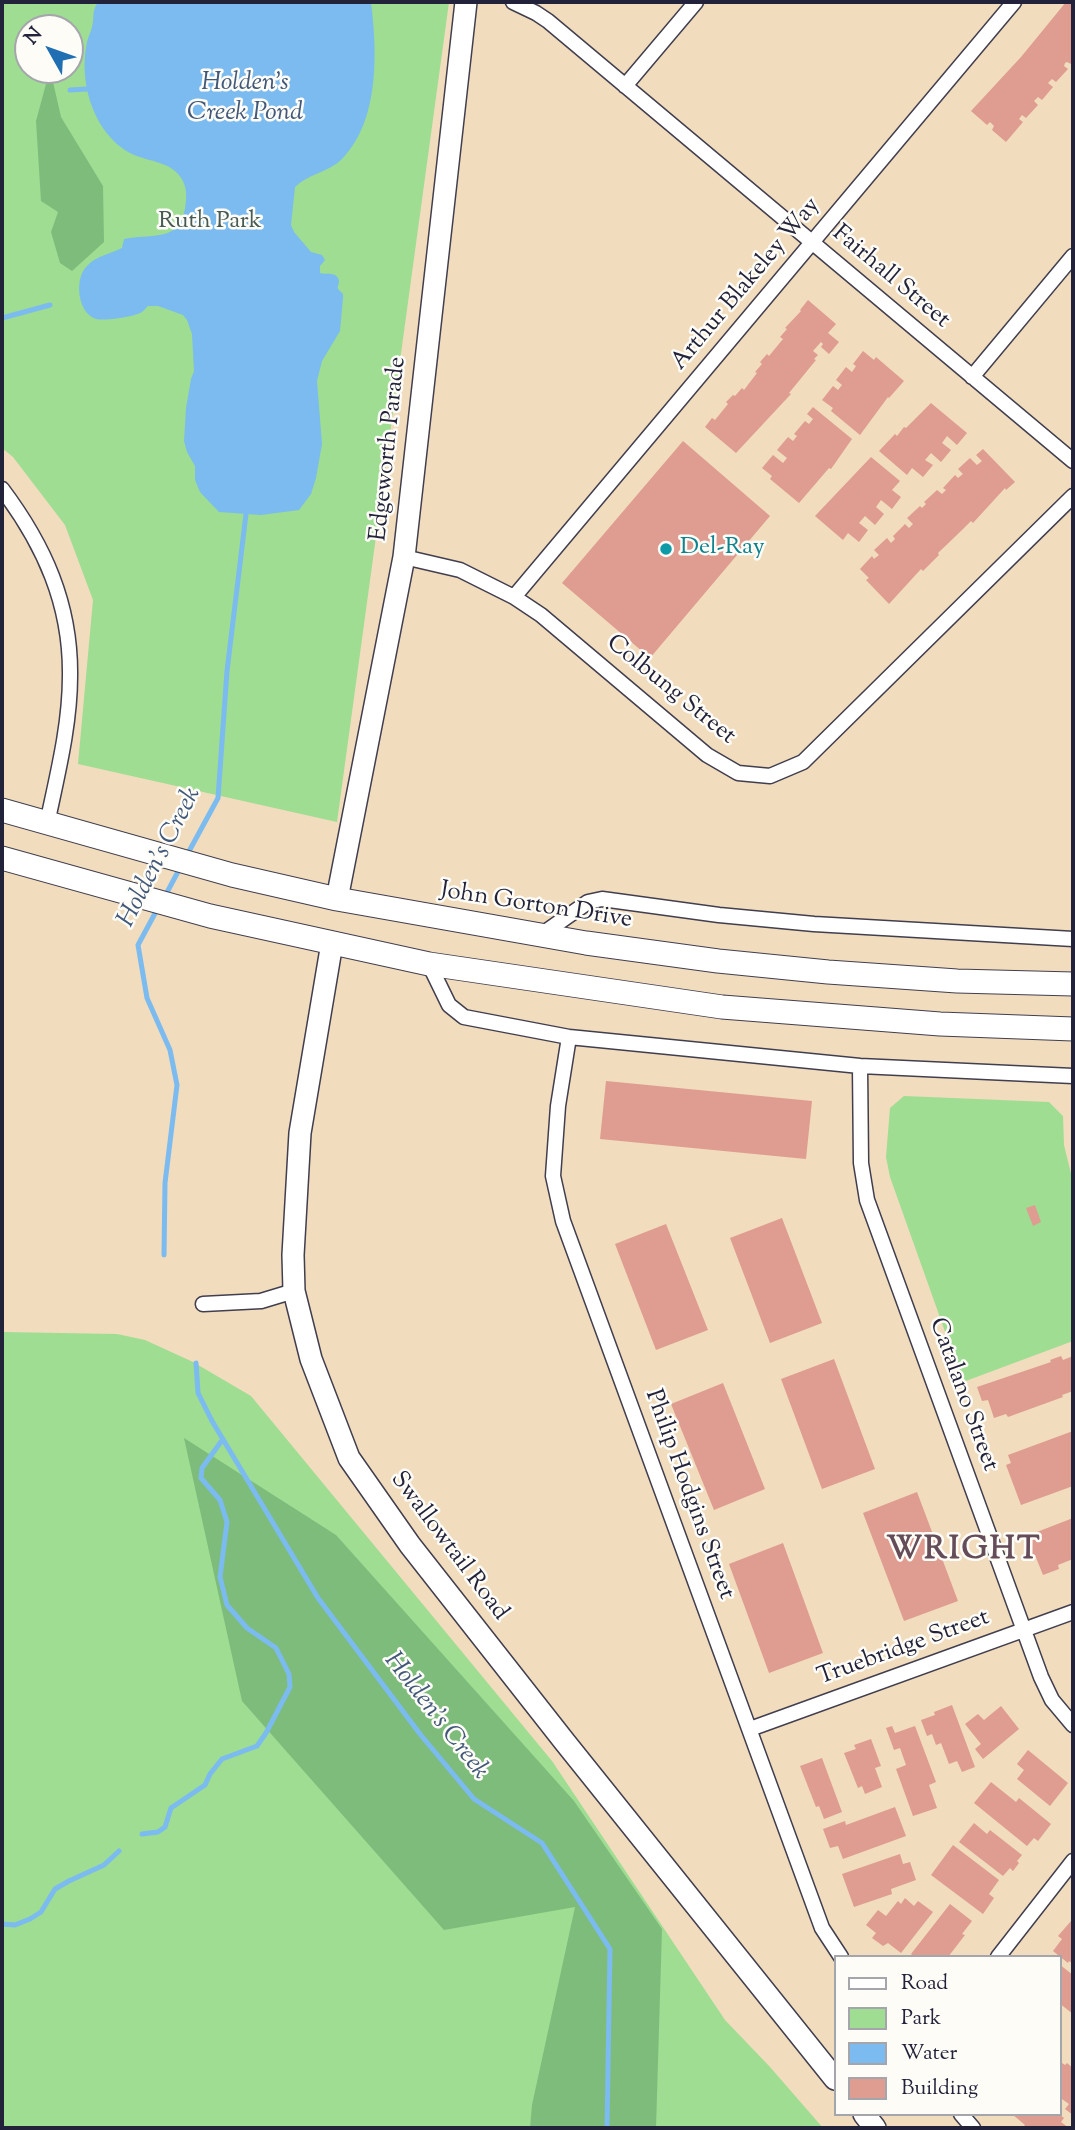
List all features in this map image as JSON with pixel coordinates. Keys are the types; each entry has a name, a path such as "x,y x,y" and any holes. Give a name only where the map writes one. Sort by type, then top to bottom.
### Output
{"main road":[{"name":"John Gorton Drive","path":"2,810 232,875 337,899 541,936 718,961 814,971 957,981 1073,984"},
{"path":"2,858 210,916 429,964 722,1007 940,1024 1073,1029"}],"street":[{"name":"Edgeworth Parade","path":"337,899 404,558 466,2"},
{"name":"Fairhall Street","path":"513,2 537,13 1073,461"},
{"path":"625,86 696,2"},
{"name":"Arthur Blakeley Way","path":"514,597 1014,2"},
{"path":"972,377 1073,256"},
{"path":"2,489 26,521 48,562 67,630 71,676 66,723 47,824"},
{"name":"Colbung Street","path":"404,558 460,570 514,597 541,615 707,755 738,773 770,776 803,762 1073,496"},
{"path":"541,936 588,902 602,899 719,915 814,924 1073,939"},
{"name":"Swallowtail Road","path":"332,943 300,1133 293,1255 294,1291 311,1359 349,1458 410,1545 834,2078"},
{"path":"429,964 449,1005 464,1017 569,1037 860,1066 1073,1076"},
{"name":"Philip Hodgins Street","path":"569,1037 558,1106 552,1176 567,1233 822,1928 840,1955"},
{"name":"Catalano Street","path":"860,1066 861,1163 867,1200 1041,1677 1052,1700 1073,1725"},
{"path":"203,1304 261,1301 294,1291"},
{"name":"Truebridge Street","path":"750,1729 1073,1612"},
{"path":"1000,1955 1073,1861"}],"green space":[{"name":"Ruth Park","path":"2,2 449,2 337,822 78,764 93,600 65,525 13,457 2,448"},
{"path":"46,84 53,84 61,117 103,186 104,242 72,271 60,263 51,232 58,212 41,201 36,121"},
{"path":"904,1096 1049,1102 1063,1116 1064,1145 1073,1182 1073,1341 963,1382 890,1177 886,1157 890,1108"},
{"path":"2,1332 117,1334 145,1340 193,1362 251,1396 552,1761 725,2020 823,2128 2,2128"},
{"path":"184,1438 336,1535 574,1801 662,1929 656,2128 530,2128 532,2105 575,1907 444,1930 242,1701"}],"water":[{"name":"Holden's Creek Pond","path":"98,2 371,2 373,84 363,125 342,159 295,187 291,225 294,232 311,252 322,255 325,260 320,266 320,273 336,276 339,281 338,289 343,294 340,331 322,361 317,381 322,444 316,478 311,494 299,510 261,515 219,512 200,492 195,480 195,466 184,441 186,408 194,371 192,334 183,315 158,306 148,306 136,314 96,319 81,303 80,278 87,266 99,257 122,248 124,239 174,230 184,214 186,200 184,184 175,171 122,148 102,127 95,114 86,86 85,56"}],"building":[{"path":"1066,2 1073,2 1073,62 1065,63 1064,66 1068,69 1056,82 1052,79 1048,83 1053,87 1042,100 1038,97 1034,101 1038,105 1026,118 1022,115 1019,119 1023,122 1006,142 992,130 994,126 990,122 987,125 971,111 1021,57"},
{"path":"808,300 836,324 828,333 839,342 829,354 821,347 821,342 813,351 818,355 814,359 816,360 789,393 791,394 736,453 705,427 712,418 715,420 733,395 742,388 744,390 757,373 755,372 762,364 760,362 767,354 769,356 783,339 780,337 787,329 785,328"},
{"path":"863,351 874,360 876,357 904,381 888,397 860,435 822,400 833,386 838,390 842,385 836,380 846,367 852,372 856,366 853,364"},
{"path":"931,403 967,433 957,445 947,436 942,443 951,450 941,462 931,453 925,460 933,465 923,477 912,468 907,475 879,451"},
{"path":"813,407 852,439 831,469 829,468 799,503 770,479 772,476 762,468 773,455 783,463 787,458 777,450 788,437 793,441 797,436 794,434 805,421 809,424 813,419 807,414"},
{"name":"Del-Ray","path":"683,441 770,516 650,658 562,583"},
{"path":"983,449 1015,482 1006,490 1005,488 923,571 921,569 889,604 866,580 869,578 860,569 872,556 874,559 879,555 874,550 887,538 891,543 895,539 893,536 905,524 909,528 913,524 907,518 920,506 922,508 926,504 924,502 937,490 942,494 946,490 943,488 955,475 958,478 963,474 958,469 970,458 977,465 982,461 976,455"},
{"path":"871,457 900,481 892,490 901,497 892,509 881,500 876,507 884,514 875,525 865,516 859,523 868,530 859,542 848,533 843,540 815,516"},
{"path":"606,1081 812,1101 806,1159 600,1139"},
{"path":"1035,1205 1041,1222 1033,1226 1026,1208"},
{"path":"782,1218 822,1323 770,1343 730,1238"},
{"path":"666,1224 708,1330 656,1350 615,1244"},
{"path":"1061,1356 1063,1360 1073,1356 1073,1391 1008,1417 1006,1414 994,1418 988,1400 982,1401 977,1387 1051,1362 1050,1360"},
{"path":"834,1359 875,1469 822,1489 781,1379"},
{"path":"723,1383 765,1489 714,1510 671,1404"},
{"path":"1073,1431 1073,1486 1021,1505 1006,1465 1011,1463 1008,1455"},
{"path":"917,1492 958,1601 904,1621 863,1513"},
{"path":"1073,1518 1073,1559 1058,1565 1059,1569 1043,1575 1024,1537"},
{"path":"783,1543 823,1653 769,1673 729,1564"},
{"path":"952,1705 975,1767 962,1772 957,1761 949,1764 941,1743 936,1745 932,1734 927,1736 921,1720"},
{"path":"1001,1706 1019,1729 983,1759 975,1749 981,1744 965,1724 978,1714 984,1720"},
{"path":"892,1726 895,1733 915,1726 936,1782 929,1785 937,1808 913,1816 896,1769 906,1765 900,1748 894,1750 886,1728"},
{"path":"871,1739 881,1766 875,1768 882,1787 865,1794 862,1786 858,1788 844,1753 856,1749 854,1745"},
{"path":"1028,1750 1068,1783 1050,1806 1017,1779 1024,1770 1017,1764"},
{"path":"822,1758 842,1812 824,1819 819,1806 816,1807 800,1766"},
{"path":"991,1782 1016,1802 1019,1798 1051,1824 1038,1841 1034,1838 1027,1846 974,1803"},
{"path":"895,1807 906,1836 843,1859 838,1846 830,1848 823,1829 845,1821 846,1825"},
{"path":"974,1823 987,1834 990,1830 1022,1855 1013,1871 1010,1868 1003,1876 959,1842"},
{"path":"953,1845 999,1880 989,1894 994,1898 983,1914 931,1875"},
{"path":"900,1854 903,1864 910,1862 916,1880 891,1889 892,1894 854,1907 842,1874"},
{"path":"905,1898 914,1906 918,1901 933,1912 901,1953 888,1943 883,1946 872,1938 876,1933 866,1925 878,1910 886,1916 898,1901 901,1904"},
{"path":"950,1904 972,1921 950,1955 911,1954"},
{"path":"1073,1922 1073,1964 1053,1951 1062,1939 1058,1936"},
{"path":"1061,1966 1073,1975 1073,2014 1061,2005"},
{"path":"1061,2062 1073,2068 1073,2115 1065,2109 1069,2104 1061,2098"},
{"path":"1014,2116 1061,2116 1064,2118 1061,2122 1069,2128 1022,2128 1025,2125"}],"waterway":[{"path":"70,90 87,89"},
{"path":"2,318 50,305"},
{"name":"Holden's Creek","path":"187,855 218,798 227,671 246,514"},
{"name":"Holden's Creek","path":"164,898 181,866"},
{"name":"Holden's Creek","path":"159,906 138,945 147,998 170,1050 177,1085 165,1183 164,1255"},
{"name":"Holden's Creek","path":"196,1363 198,1393 212,1421 318,1598 420,1734 474,1799 542,1843 610,1949 607,2128"},
{"path":"142,1834 158,1832 165,1827 171,1808 205,1785 222,1759 257,1746 290,1687 289,1674 276,1648 247,1628 227,1605 220,1577 227,1522 220,1500 201,1478 202,1468 223,1439"},
{"path":"2,1924 15,1925 30,1919 41,1912 55,1889 104,1865 119,1851"}],"place":[{"name":"Del-Ray","path":"666,549"}],"district":[{"name":"WRIGHT","path":"964,1553"}]}
